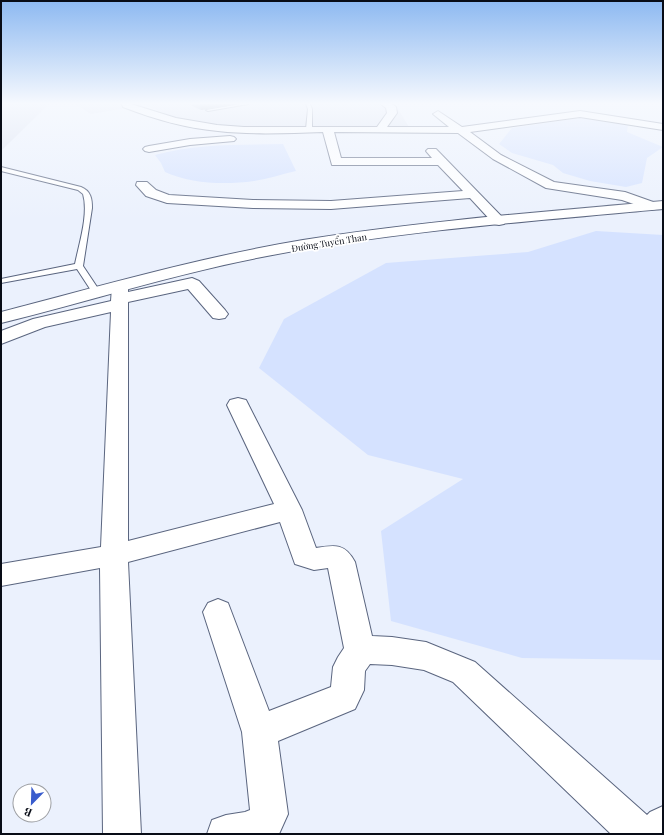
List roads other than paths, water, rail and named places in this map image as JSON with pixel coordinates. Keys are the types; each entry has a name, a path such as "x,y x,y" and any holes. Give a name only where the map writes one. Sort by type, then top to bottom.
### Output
{"street":[{"path":"149,149 184,143"},
{"path":"329,143 335,152 336,162 332,177"},
{"path":"424,143 499,221"},
{"path":"478,143 508,164 551,185 625,196 657,205"},
{"path":"336,162 442,161"},
{"path":"142,185 151,193 167,199 294,205 374,202 473,194"},
{"name":"Đường Tuyển Than","path":"5,326 212,263 303,246 394,232 657,205"},
{"path":"5,326 39,323 110,294 192,283 195,284 202,296 219,314"},
{"path":"110,294 114,555 122,834"},
{"path":"238,405 288,510 305,556 314,559 335,556 341,562 358,644 363,648 426,656 464,672 640,834"},
{"path":"1,575 114,555 288,510"},
{"path":"218,612 259,732 269,814 266,822 258,828 226,834"},
{"path":"259,732 343,698 348,690 349,666 363,648"},
{"path":"656,834 663,825"}],"lane":[{"path":"1,169 77,188 87,193 87,213 79,266 86,278 110,294"},
{"path":"1,281 79,266"}]}
